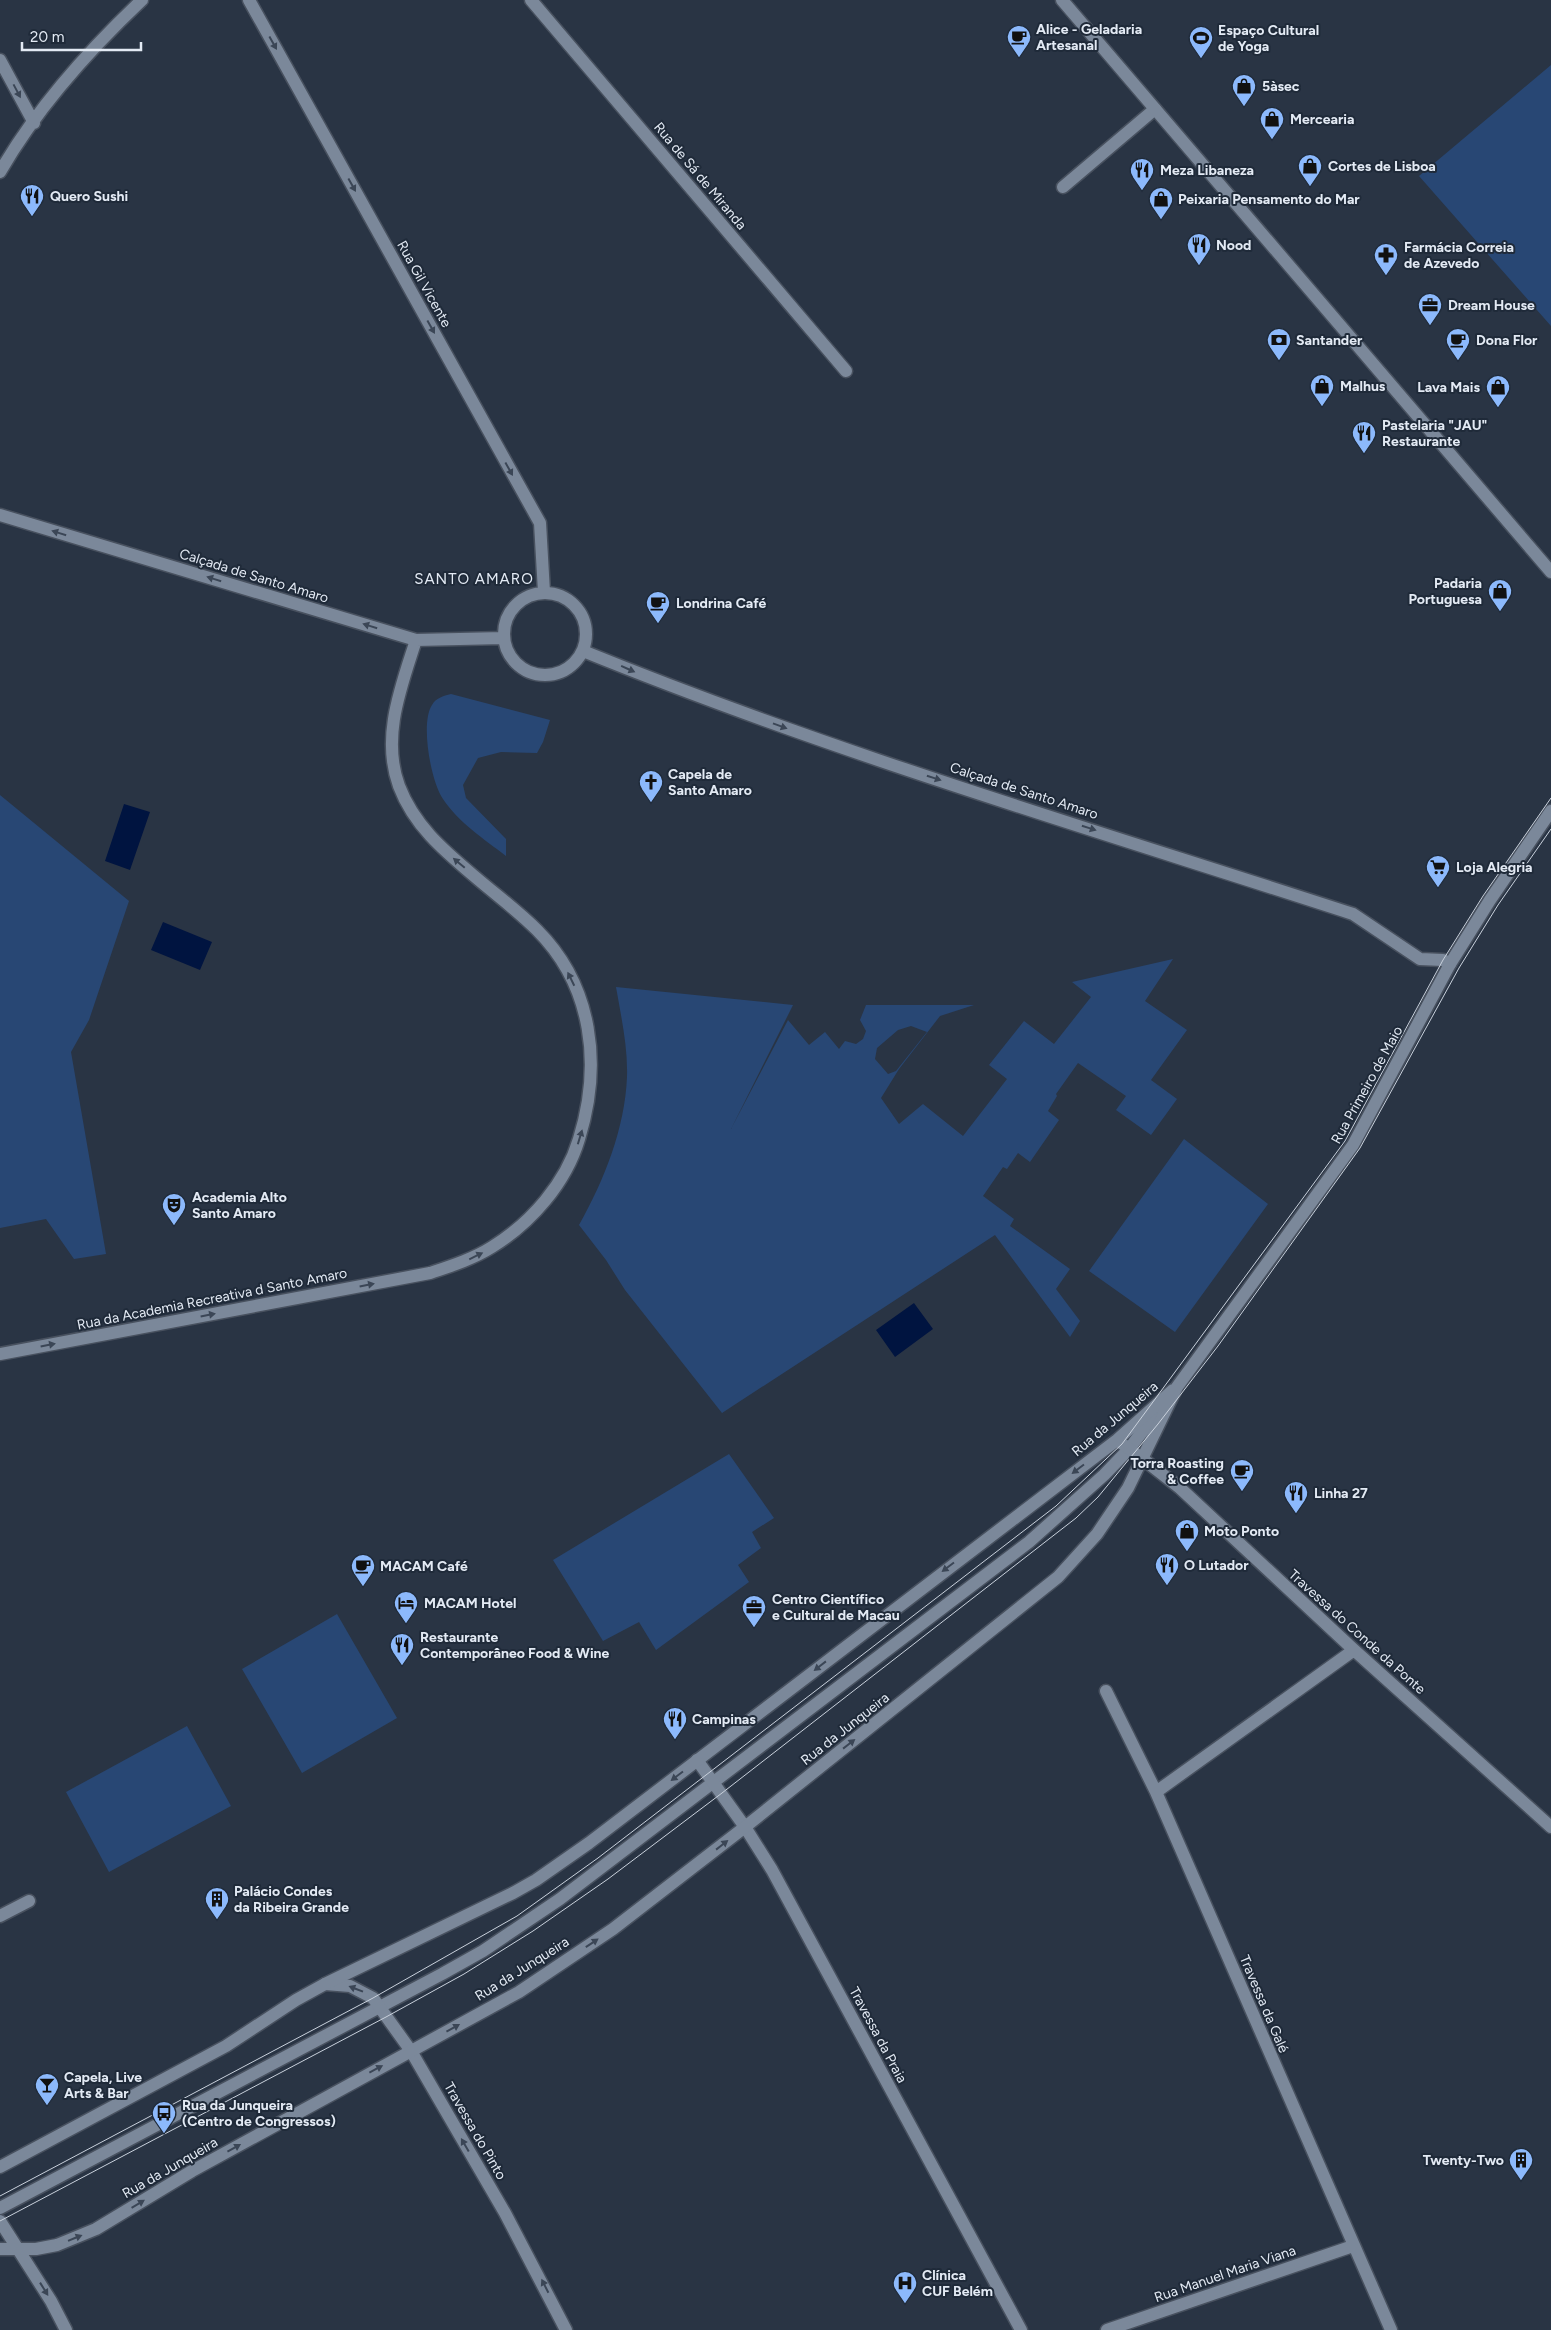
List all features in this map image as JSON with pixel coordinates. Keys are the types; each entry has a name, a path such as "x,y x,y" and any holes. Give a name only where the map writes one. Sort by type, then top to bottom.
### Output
{"street":[{"path":"0,172 34,123 80,64 142,0"},
{"name":"Rua Gil Vicente","path":"249,0 540,523 544,592"},
{"name":"Rua de Sá de Miranda","path":"531,0 846,371"},
{"path":"1062,0 1551,572"},
{"path":"0,60 34,123"},
{"path":"1063,187 1155,109"},
{"name":"Calçada de Santo Amaro","path":"0,515 416,640 504,638"},
{"path":"544,592 558,594 571,601 580,611 586,631 583,651 567,669 552,675 535,674 520,667 509,654 504,638 504,624 518,602 530,595 544,592"},
{"name":"Rua da Academia Recreativa d Santo Amaro","path":"0,1354 430,1273 462,1262 492,1248 518,1229 541,1205 561,1178 576,1149 589,1099 592,1061 589,1032 582,1004 571,977 556,953 538,930 426,833 410,810 399,784 393,757 392,730 397,701 416,640"},
{"name":"Calçada de Santo Amaro","path":"583,651 642,676 827,743 1353,914 1420,959 1443,960 1450,964"},
{"name":"Rua Primeiro de Maio","path":"1177,1387 1353,1145 1450,964 1490,900 1551,811"},
{"path":"0,2208 380,2008 483,1951 516,1930 617,1858 1029,1542 1084,1495 1129,1449 1177,1387"},
{"name":"Rua da Junqueira","path":"0,2167 226,2046 296,2000 325,1984 536,1880 589,1843 1117,1440 1177,1387"},
{"name":"Rua da Junqueira","path":"0,2249 36,2249 57,2245 96,2229 192,2171 519,1992 613,1929 745,1827 1058,1577 1097,1534 1128,1488 1177,1387"},
{"name":"Travessa do Conde da Ponte","path":"1117,1440 1180,1488 1354,1650 1551,1827"},
{"path":"1156,1792 1354,1650"},
{"name":"Travessa da Galé","path":"1106,1692 1156,1792 1391,2330"},
{"name":"Travessa da Praia","path":"697,1760 715,1783 772,1870 1021,2330"},
{"path":"0,1916 29,1901"},
{"name":"Travessa do Pinto","path":"325,1984 340,1984 361,1990 374,1998 411,2051 510,2222 566,2330"},
{"path":"0,2221 51,2301 66,2330"},
{"name":"Rua Manuel Maria Viana","path":"1108,2330 1353,2246"}],"shaded area":[{"path":"1551,65 1551,326 1419,176"},
{"path":"451,694 550,720 543,742 537,753 501,752 478,758 463,785 466,798 506,839 506,856 456,815 443,799 435,780 428,752 427,725 429,714 432,705 436,701"},
{"path":"0,795 129,901 89,1020 71,1052 106,1254 74,1259 46,1219 0,1228"},
{"path":"124,804 150,812 130,870 105,861"},
{"path":"163,922 212,942 200,970 151,950"},
{"path":"1173,959 1145,1001 1187,1030 1151,1080 1177,1099 1151,1135 1116,1110 1126,1096 1078,1063 1056,1094 1057,1096 1048,1111 1059,1120 1030,1162 1018,1153 1007,1169 1003,1167 983,1196 1014,1219 1010,1226 1070,1269 1056,1289 1080,1321 1070,1337 995,1235 722,1413 625,1290 606,1260 579,1225 597,1190 612,1154 618,1135 625,1096 627,1077 626,1054 616,987 793,1005 731,1129 788,1020 809,1045 825,1032 839,1049 845,1041 856,1044 863,1039 866,1031 860,1020 866,1005 974,1005 940,1016 899,1069 881,1098 899,1124 923,1104 963,1136 1007,1079 989,1065 1024,1021 1054,1044 1091,997 1072,982","holes":["911,1026 927,1032 896,1071 888,1074 875,1059 877,1048 898,1030"]},
{"path":"1184,1139 1268,1204 1175,1332 1089,1271"},
{"path":"914,1303 933,1329 895,1357 876,1330"},
{"path":"729,1454 774,1518 752,1532 761,1548 738,1565 749,1582 656,1650 639,1622 603,1641 553,1560"},
{"path":"337,1614 397,1718 302,1773 242,1669"},
{"path":"187,1726 231,1806 109,1872 66,1792"}],"tram line":[{"path":"0,2196 373,1998 517,1916 598,1858 1056,1506 1122,1444 1345,1141 1443,960 1483,896 1551,798"},
{"path":"0,2221 386,2017 464,1974 533,1931 608,1879 722,1793 1076,1518 1098,1497 1158,1424 1218,1346 1360,1148 1459,968 1498,905 1551,829"}],"place":[{"name":"Alice - Geladaria Artesanal","path":"1019,58"},
{"name":"Espaço Cultural de Yoga","path":"1201,59"},
{"name":"5àsec","path":"1244,107"},
{"name":"Mercearia","path":"1272,140"},
{"name":"Cortes de Lisboa","path":"1310,187"},
{"name":"Meza Libaneza","path":"1142,191"},
{"name":"Quero Sushi","path":"32,217"},
{"name":"Peixaria Pensamento do Mar","path":"1161,220"},
{"name":"Nood","path":"1199,266"},
{"name":"Farmácia Correia de Azevedo","path":"1386,276"},
{"name":"Dream House","path":"1430,326"},
{"name":"Santander","path":"1279,361"},
{"name":"Dona Flor","path":"1458,361"},
{"name":"Malhus","path":"1322,407"},
{"name":"Lava Mais","path":"1498,408"},
{"name":"Pastelaria \"JAU\" Restaurante","path":"1364,454"},
{"name":"Padaria Portuguesa","path":"1500,612"},
{"name":"Londrina Café","path":"658,624"},
{"name":"Capela de Santo Amaro","path":"651,803"},
{"name":"Loja Alegria","path":"1438,888"},
{"name":"Academia Alto Santo Amaro","path":"174,1226"},
{"name":"Torra Roasting & Coffee","path":"1242,1492"},
{"name":"Linha 27","path":"1296,1514"},
{"name":"Moto Ponto","path":"1187,1552"},
{"name":"O Lutador","path":"1167,1586"},
{"name":"MACAM Café","path":"363,1587"},
{"name":"MACAM Hotel","path":"406,1624"},
{"name":"Centro Científico e Cultural de Macau","path":"754,1628"},
{"name":"Restaurante Contemporâneo Food & Wine","path":"402,1666"},
{"name":"Campinas","path":"675,1740"},
{"name":"Palácio Condes da Ribeira Grande","path":"217,1920"},
{"name":"Capela, Live Arts & Bar","path":"47,2106"},
{"name":"Rua da Junqueira (Centro de Congressos)","path":"164,2134"},
{"name":"Twenty-Two","path":"1521,2181"},
{"name":"Clínica CUF Belém","path":"905,2304"}],"district":[{"name":"SANTO AMARO","path":"474,579"}]}
